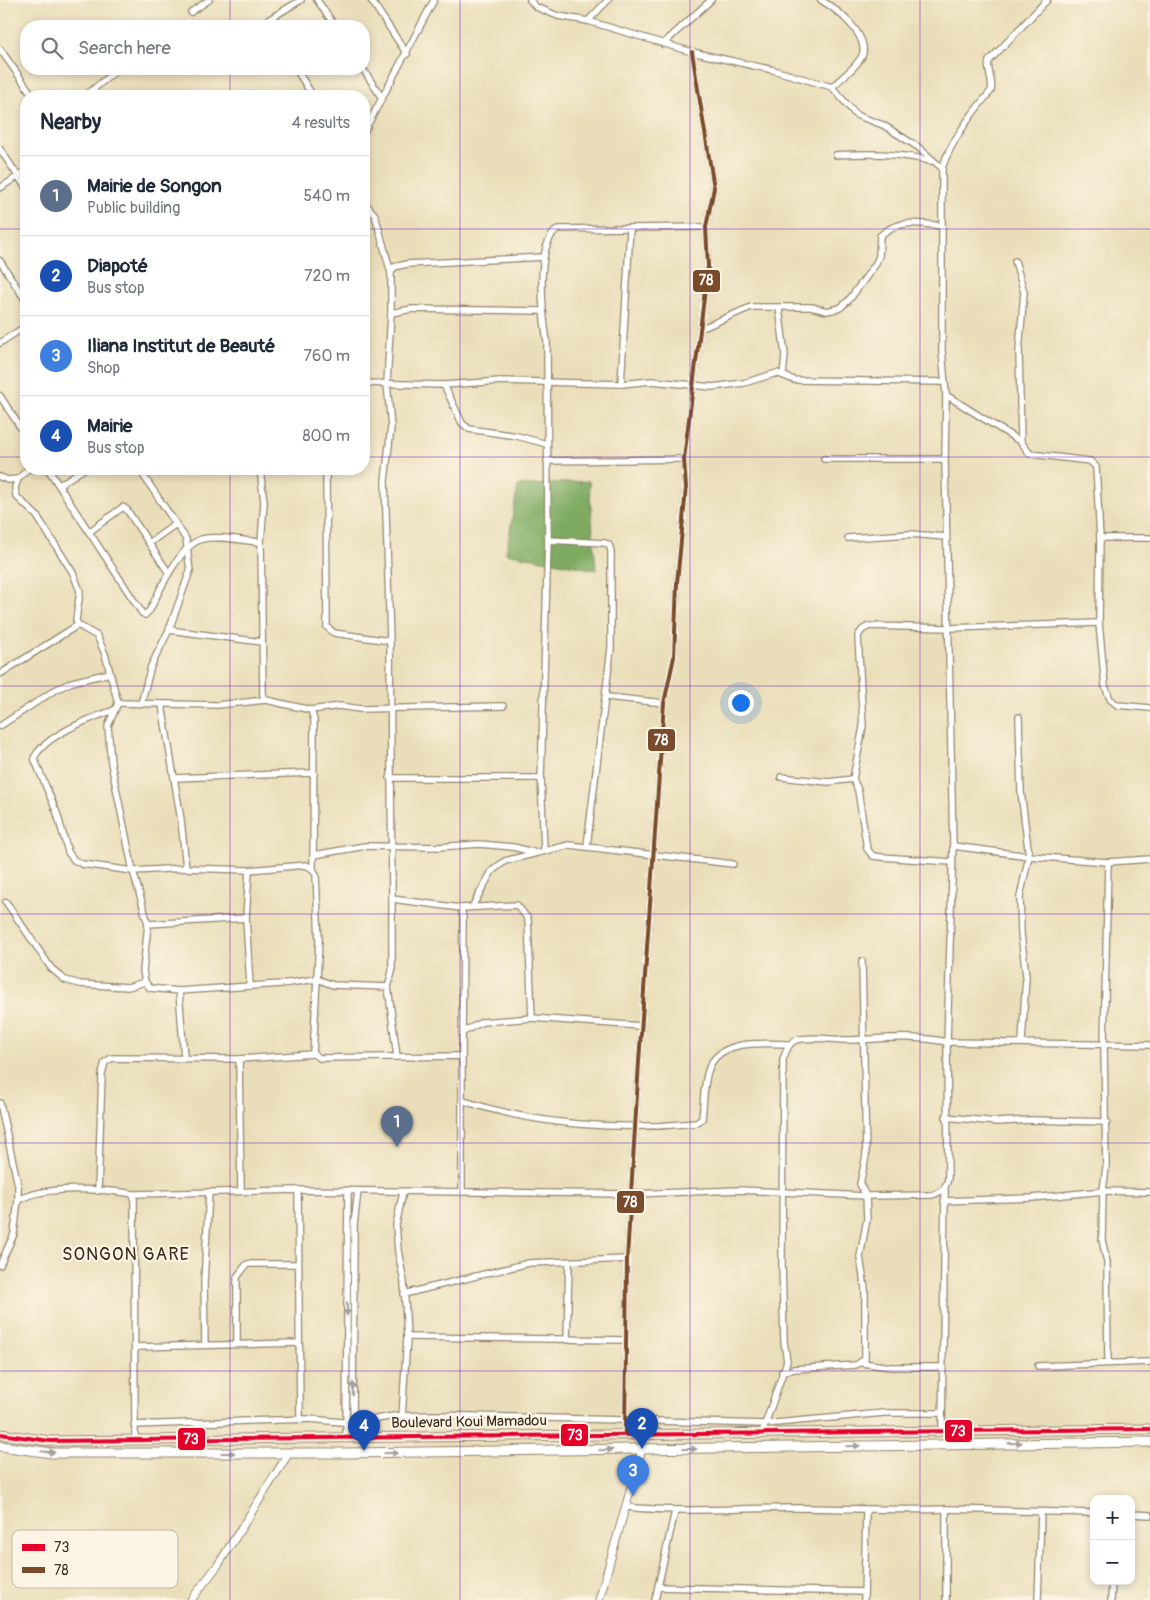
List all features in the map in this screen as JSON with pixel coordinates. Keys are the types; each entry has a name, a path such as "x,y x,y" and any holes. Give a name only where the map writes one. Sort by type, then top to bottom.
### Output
{"main road":[{"name":"Boulevard Koui Mamadou","path":"0,1434 50,1441 350,1438 763,1429 1150,1429"},
{"path":"642,1449 643,1433"},
{"name":"Boulevard Koui Mamadou","path":"0,1446 52,1453 289,1453 1150,1442"}],"street":[{"path":"191,12 209,0"},
{"path":"274,20 301,0"},
{"path":"317,0 331,20"},
{"path":"371,0 406,54"},
{"path":"370,121 434,0"},
{"path":"530,0 536,7 558,16 588,21 692,52 773,70 832,87 856,114 884,125 918,147 942,168"},
{"path":"588,21 608,0"},
{"path":"663,44 711,0"},
{"path":"821,0 851,23 862,46 863,54 832,87"},
{"path":"942,1430 944,1201 948,1179 946,1118 947,1042 953,846 946,538 946,395 942,350 942,168 950,148 972,113 991,91 992,87 987,68 989,60 1047,0"},
{"path":"0,49 29,90"},
{"path":"625,1433 627,1259 652,854 664,704 674,657 677,583 686,488 684,459 708,266 706,227 714,188 692,52"},
{"path":"92,90 111,75"},
{"path":"300,75 309,90"},
{"path":"367,75 382,98"},
{"path":"0,149 20,179"},
{"path":"836,155 868,153 910,156 934,161"},
{"path":"0,188 18,176"},
{"path":"370,209 375,215 387,265 391,273 387,383 391,427 385,481 390,641 392,899 392,972 388,986 398,1056"},
{"path":"700,329 751,307 811,307 827,311 840,308 849,300 875,265 880,256 880,236 887,229 918,222 942,226"},
{"path":"544,850 541,778 548,540 548,461 547,342 542,310 544,247 551,233 558,229 706,227"},
{"path":"621,384 630,228"},
{"path":"391,273 394,267 407,264 544,256"},
{"path":"1015,260 1024,292 1019,351 1021,442"},
{"path":"0,261 20,292"},
{"path":"779,308 784,355 783,375"},
{"path":"391,313 412,309 542,310"},
{"path":"0,343 20,330"},
{"path":"370,383 444,385 501,381 621,384 652,381 712,387 744,383 777,373 794,380 945,382"},
{"path":"444,385 462,422 470,429 516,436 547,444"},
{"path":"946,395 1021,442 1030,454 1072,457 1090,461 1096,467 1100,538 1099,623 1105,686 1110,700 1117,705 1150,708"},
{"path":"0,396 20,427"},
{"path":"548,461 684,459"},
{"path":"824,459 945,460"},
{"path":"22,475 15,487 16,496 37,516 74,573 80,591 76,620 78,625 96,636 110,673 118,703 108,726 111,763 133,871 148,924 142,971 145,982 150,988 179,991 316,979 333,985 388,986"},
{"path":"52,475 145,615 150,610 168,572 189,548 200,540 214,538 260,542"},
{"path":"59,485 75,475"},
{"path":"141,704 151,666 169,630 190,571 189,548 186,539 143,475"},
{"path":"261,475 264,502 260,542 262,696 266,700"},
{"path":"326,475 327,627 334,633 390,641"},
{"path":"0,478 8,480 18,479"},
{"path":"89,532 123,507 127,510 168,572"},
{"path":"149,543 176,524"},
{"path":"848,538 910,534 946,538"},
{"path":"1100,538 1150,538"},
{"path":"548,540 605,543 609,545 611,648 607,697 602,710 587,846"},
{"path":"952,862 873,856 867,849 858,790 853,779 862,727 858,636 862,630 869,626 949,628 1099,623"},
{"path":"0,674 78,625"},
{"path":"169,630 262,642"},
{"path":"0,726 55,690 72,682 110,673"},
{"path":"607,697 664,704"},
{"path":"118,703 217,705 266,700 311,710 340,706 360,709 503,706"},
{"path":"162,704 186,868"},
{"path":"114,710 88,719 53,738 37,752 34,758 57,813 68,852 74,860 82,864 133,871 186,868 249,870 306,865 313,869"},
{"path":"311,710 314,720 313,869 316,875 319,940 313,1054"},
{"path":"1019,717 1021,792 1029,856 1020,897 1021,934 1026,976 1022,1042"},
{"path":"174,778 314,772"},
{"path":"781,777 828,782 853,779"},
{"path":"390,778 541,778"},
{"path":"314,855 365,846 438,847 479,844 513,847 534,852"},
{"path":"472,907 492,871 505,861 534,852 569,845 733,864"},
{"path":"953,846 1029,856 1108,862 1150,859"},
{"path":"1108,862 1104,1045 1107,1122 1102,1240 1107,1262 1108,1362"},
{"path":"249,870 246,918 250,986"},
{"path":"392,899 461,908 517,905 528,919 532,1018"},
{"path":"6,902 51,968 65,980 80,984 128,987 145,982"},
{"path":"461,908 463,918 462,1056 464,1101 462,1192"},
{"path":"148,924 246,918"},
{"path":"862,961 866,1156 860,1184 866,1196 867,1219 860,1257 864,1289 866,1353 862,1363"},
{"path":"179,991 184,1058"},
{"path":"463,1032 482,1022 532,1018 641,1026"},
{"path":"464,1101 505,1114 582,1123 635,1126 696,1124 702,1119 706,1079 710,1066 726,1050 747,1043 790,1044 799,1039 863,1040 914,1037 947,1042 1150,1045"},
{"path":"763,1429 787,1361 784,1341 782,1264 784,1191 783,1059 790,1044"},
{"path":"98,1191 102,1074 105,1062 112,1058 239,1059 313,1054 320,1058 462,1056"},
{"path":"239,1059 241,1191"},
{"path":"0,1103 18,1185 14,1234 2,1256 0,1265"},
{"path":"946,1118 997,1122 1032,1120 1107,1122"},
{"path":"18,1200 50,1192 98,1191 134,1194 348,1190 632,1194 739,1190 866,1196 932,1195 940,1193 945,1188"},
{"path":"298,1190 300,1420"},
{"path":"348,1190 346,1422 350,1438"},
{"path":"350,1438 353,1423 354,1225 358,1191"},
{"path":"944,1201 1032,1198 1103,1191 1150,1192"},
{"path":"205,1345 204,1282 209,1192"},
{"path":"402,1417 407,1337 396,1225 403,1192"},
{"path":"134,1194 135,1439"},
{"path":"404,1294 529,1262 627,1259"},
{"path":"567,1340 569,1262"},
{"path":"237,1344 237,1277 242,1268 247,1264 298,1264"},
{"path":"407,1337 626,1340"},
{"path":"135,1346 299,1342"},
{"path":"1038,1366 1150,1362"},
{"path":"782,1372 794,1369 862,1363 891,1367 942,1367"},
{"path":"134,1425 309,1419 353,1423 402,1417 454,1416 626,1421 763,1429 884,1413 941,1413"},
{"path":"599,1600 642,1449"},
{"path":"191,1600 218,1565 289,1453"},
{"path":"626,1507 675,1511 796,1508 866,1511 946,1509 1090,1513"},
{"path":"946,1509 946,1600"},
{"path":"655,1600 675,1511"},
{"path":"864,1600 866,1511"},
{"path":"1038,1600 1041,1512"},
{"path":"1135,1514 1150,1515"},
{"path":"1112,1585 1112,1600"},
{"path":"658,1587 864,1592"}],"green space":[{"path":"589,481 596,570 506,553 518,486"}],"transit line":[{"name":"78","path":"625,1433 627,1259 664,703 674,657 677,583 686,488 684,459 708,266 706,227 714,188 692,52"},
{"name":"73","path":"0,1434 50,1441 1150,1429"}],"place":[{"name":"Mairie de Songon","path":"397,1147"},
{"name":"Diapoté","path":"642,1449"},
{"name":"Mairie","path":"364,1451"},
{"name":"Iliana Institut de Beauté","path":"633,1496"}],"district":[{"name":"SONGON GARE","path":"126,1254"}]}
